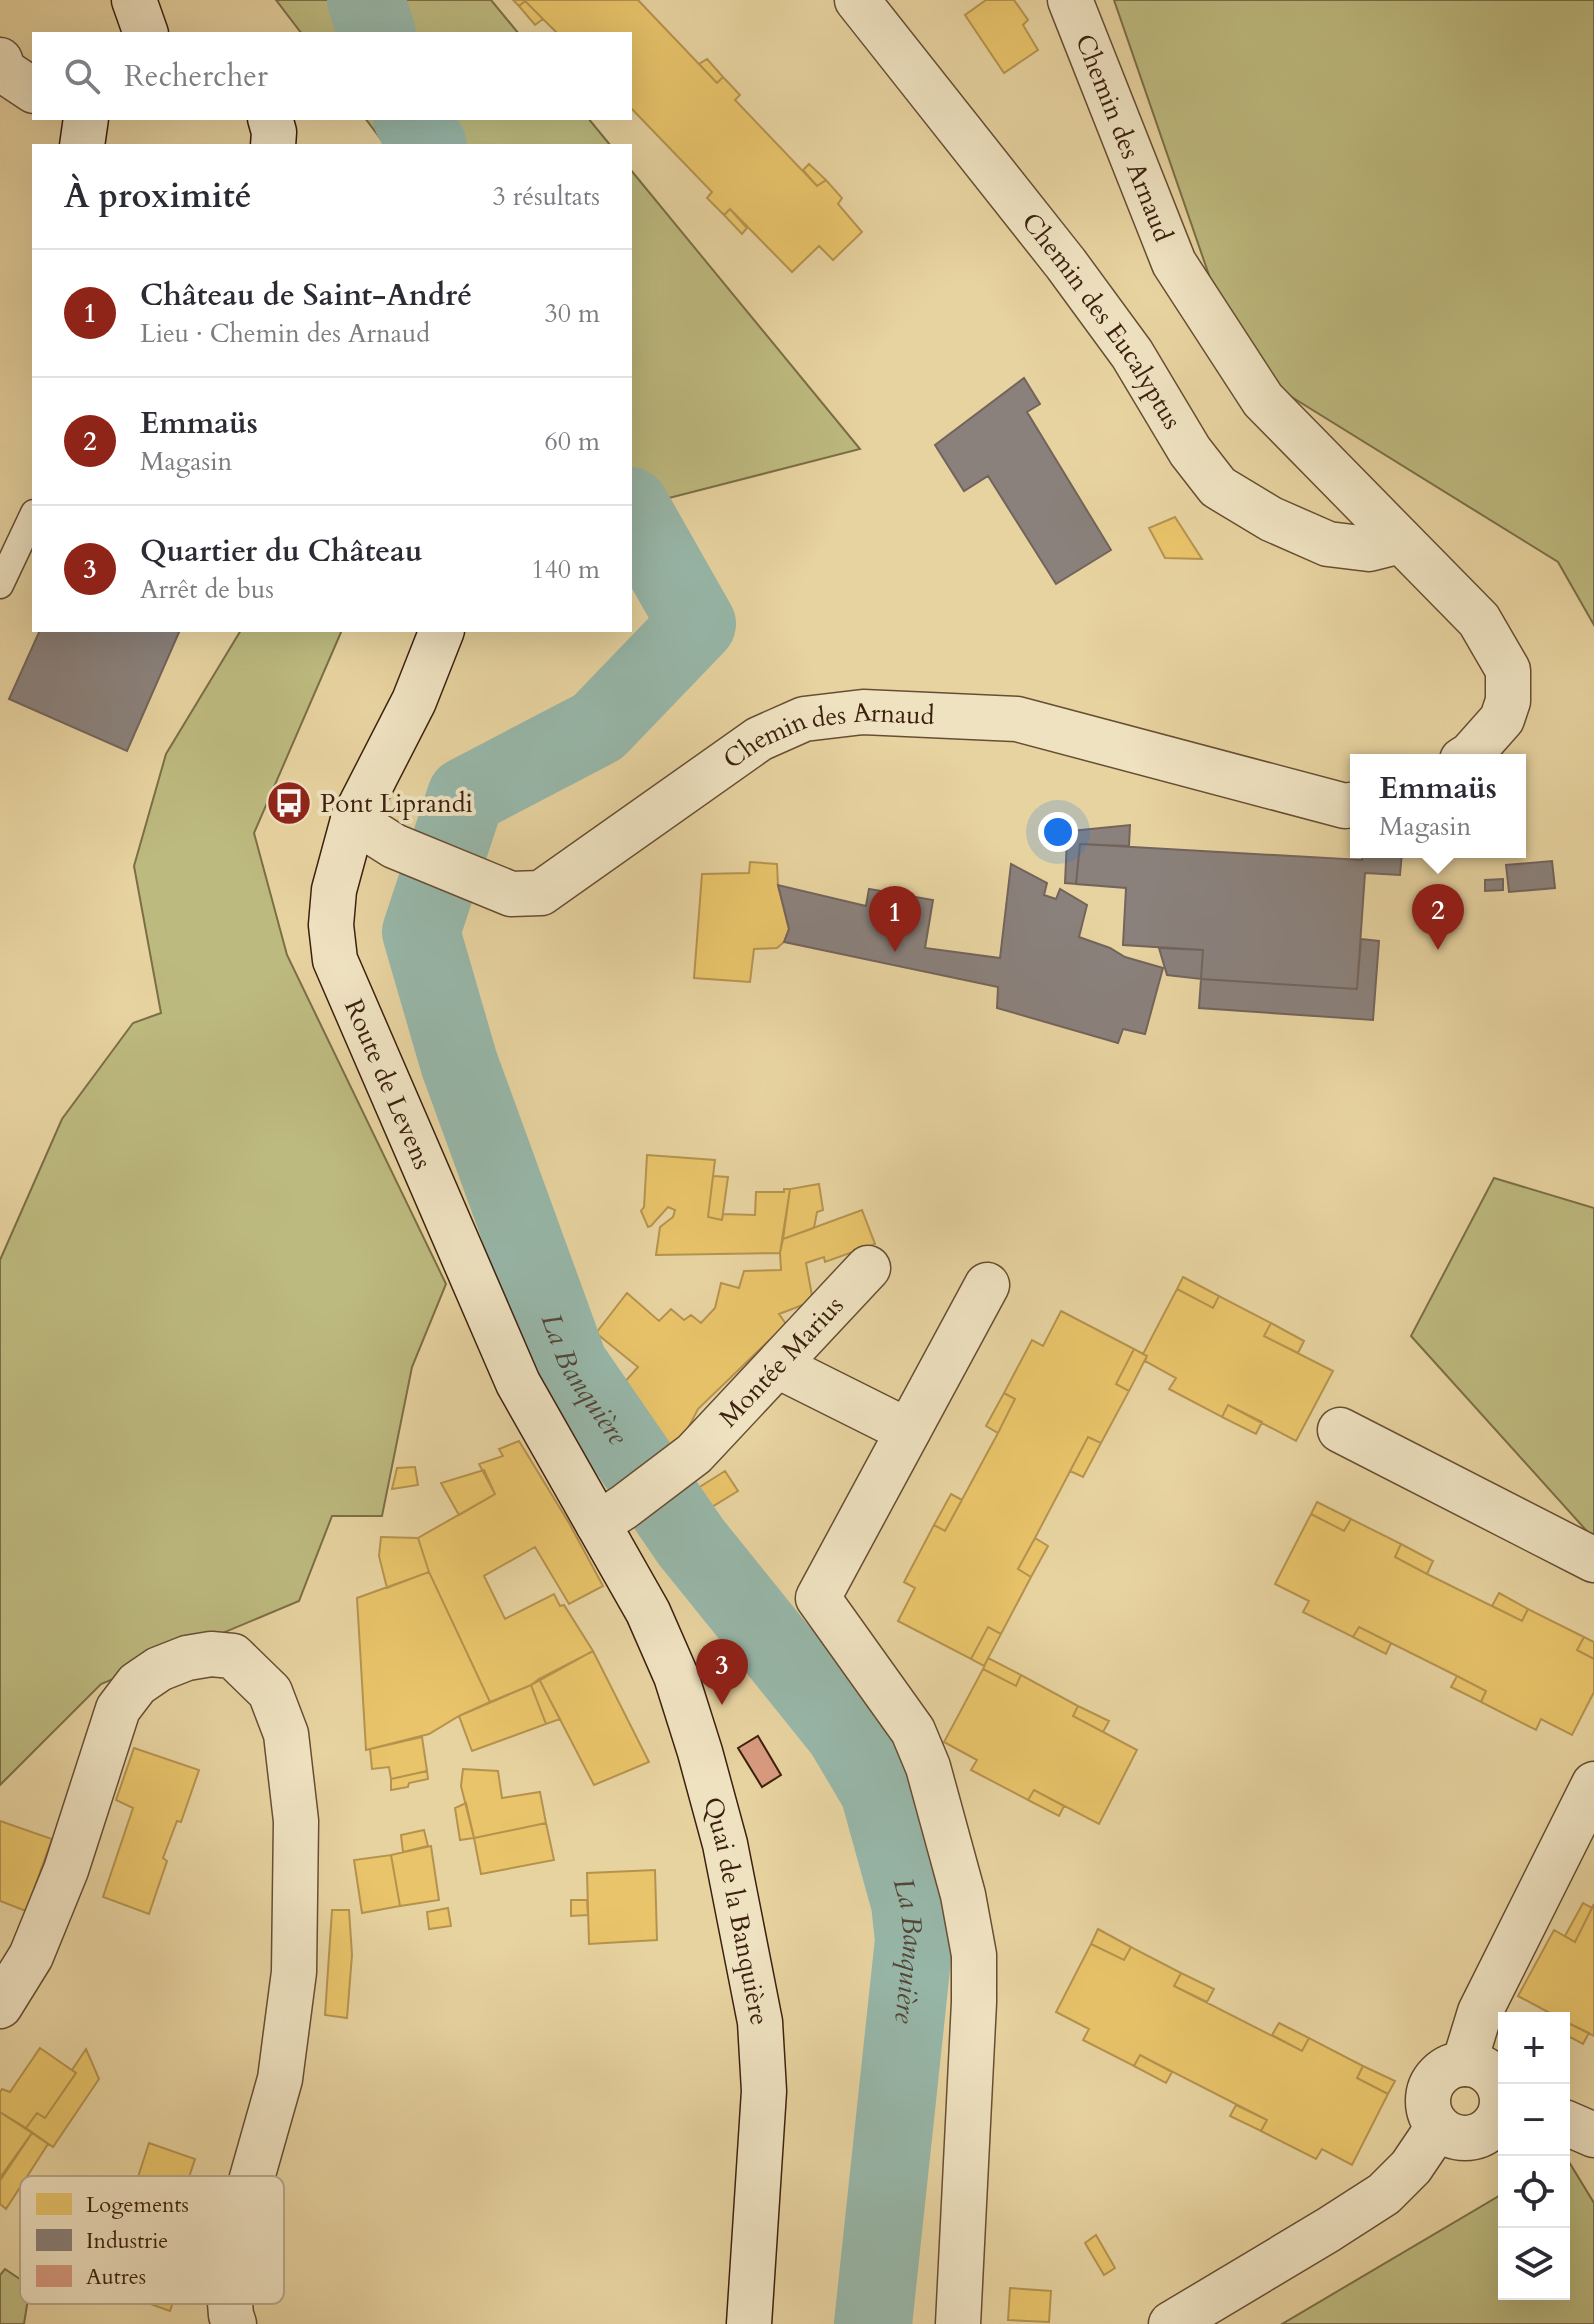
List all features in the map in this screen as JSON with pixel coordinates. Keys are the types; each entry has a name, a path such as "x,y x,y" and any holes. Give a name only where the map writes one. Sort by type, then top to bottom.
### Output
{"street":[{"path":"134,0 145,32"},
{"name":"Chemin des Eucalyptus","path":"857,0 1076,277 1132,354 1190,451 1218,487 1271,519 1328,544 1369,549 1401,541"},
{"name":"Chemin des Arnaud","path":"1070,0 1174,263 1263,400 1479,620 1508,670 1508,701 1502,719 1471,754"},
{"path":"0,60 4,71 32,90"},
{"path":"82,144 86,120"},
{"path":"271,120 273,144"},
{"name":"Route de Levens","path":"441,632 414,701 353,820 334,890 331,925 335,960 518,1383 611,1516"},
{"name":"Chemin des Arnaud","path":"353,820 394,846 511,894 541,893 759,739 804,719 863,712 1017,719 1350,805"},
{"name":"Montée Marius","path":"611,1516 694,1454 868,1268"},
{"path":"958,2324 974,2002 974,1955 963,1895 928,1767 913,1731 818,1598 987,1285"},
{"path":"778,1366 908,1431"},
{"path":"1340,1430 1594,1560"},
{"name":"Quai de la Banquière","path":"611,1516 676,1676 725,1844 760,2022 764,2091 749,2324"},
{"path":"0,2006 31,1956 66,1870 118,1709 137,1684 159,1669 187,1658 211,1654 233,1656 270,1692 286,1734 296,1821 294,1972 280,2079 253,2176"},
{"path":"1464,2064 1480,2012 1594,1784"},
{"path":"1498,2085 1486,2070 1464,2064 1452,2066 1441,2073 1428,2093 1431,2117 1448,2135 1473,2138 1485,2133 1498,2118"},
{"path":"1570,2125 1594,2135"},
{"path":"1171,2324 1384,2194 1411,2167 1438,2127"},
{"path":"230,2304 234,2324"}],"lane":[{"path":"0,585 32,517"}],"shaded area":[{"path":"276,0 491,0 517,32 300,32"},
{"path":"1114,0 1594,0 1594,625 1558,562 1240,365"},
{"path":"366,120 590,120 609,144 384,144"},
{"path":"632,171 860,449 632,507"},
{"path":"240,632 341,632 254,833 287,955 446,1284 412,1367 382,1516 332,1516 299,1601 101,1684 0,1785 0,1260 62,1119 133,1023 161,1013 134,866 166,754"},
{"path":"1494,1178 1594,1208 1594,1539 1411,1336"},
{"path":"1570,2164 1594,2203 1594,2324 1282,2324 1498,2197 1498,2300 1570,2300"},
{"path":"5,2269 20,2279 20,2304 27,2304 24,2324 0,2324 0,2275"}],"building: Logements":[{"path":"513,0 638,0 717,83 723,77 740,95 735,100 817,186 826,180 842,198 838,204 862,232 833,260 819,246 792,272 730,209 724,215 707,198 712,192 632,109 632,32 556,32 525,1 519,6"},
{"path":"986,0 1014,0 1028,20 1023,25 1038,50 1004,73 965,15"},
{"path":"525,1 543,19 535,25 519,6"},
{"path":"707,59 723,77 717,83 699,64"},
{"path":"809,164 826,180 817,186 803,170"},
{"path":"730,209 747,228 742,234 724,215"},
{"path":"1175,517 1202,559 1165,558 1149,528"},
{"path":"750,862 777,864 778,885 789,929 784,942 777,948 754,949 750,982 694,978 702,874 749,873"},
{"path":"647,1155 715,1160 708,1217 722,1220 723,1214 755,1215 756,1192 784,1192 784,1189 790,1189 780,1253 656,1255 660,1227 673,1217 675,1210 668,1207 648,1227 641,1211 644,1207"},
{"path":"713,1176 728,1177 722,1220 708,1217"},
{"path":"819,1184 823,1210 817,1212 814,1228 783,1239 790,1189"},
{"path":"862,1210 875,1244 825,1262 824,1257 806,1263 813,1301 779,1314 786,1324 698,1409 668,1466 616,1392 638,1367 596,1333 627,1293 659,1321 671,1309 684,1320 691,1315 701,1323 715,1308 721,1283 739,1288 744,1271 781,1270 783,1239"},
{"path":"1183,1277 1219,1296 1213,1308 1177,1289"},
{"path":"1177,1289 1213,1308 1219,1296 1271,1323 1264,1336 1333,1371 1296,1441 1228,1405 1222,1417 1169,1389 1176,1378 1145,1361 1147,1356 1143,1354"},
{"path":"1061,1311 1134,1349 1116,1384 1129,1391 1101,1443 1088,1437 1018,1569 1031,1577 1001,1634 988,1627 971,1659 898,1621 915,1588 904,1582 934,1525 945,1531 998,1433 1015,1399 1004,1393 1032,1340 1043,1346"},
{"path":"1271,1323 1304,1341 1298,1353 1264,1336"},
{"path":"1134,1349 1147,1356 1129,1391 1116,1384"},
{"path":"1004,1393 1015,1399 998,1433 986,1426"},
{"path":"1228,1405 1262,1422 1256,1434 1222,1417"},
{"path":"1088,1437 1101,1443 1083,1477 1070,1471"},
{"path":"519,1441 603,1586 569,1604 535,1547 484,1576 505,1619 554,1594 593,1651 531,1685 490,1702 429,1572 418,1538 495,1494 479,1464 503,1456 499,1449"},
{"path":"415,1467 418,1485 392,1489 397,1468"},
{"path":"484,1470 495,1494 459,1515 441,1483"},
{"path":"725,1471 738,1491 710,1508 698,1488"},
{"path":"951,1494 962,1500 945,1531 934,1525"},
{"path":"1317,1502 1351,1519 1344,1531 1311,1514"},
{"path":"1311,1514 1344,1531 1351,1519 1401,1544 1395,1557 1427,1574 1522,1621 1528,1609 1584,1637 1577,1650 1594,1659 1594,1692 1572,1735 1541,1719 1536,1730 1481,1702 1486,1691 1457,1676 1359,1627 1353,1637 1303,1612 1309,1601 1275,1584"},
{"path":"381,1537 418,1538 429,1572 387,1588 379,1556"},
{"path":"1035,1538 1048,1546 1031,1577 1018,1569"},
{"path":"1401,1544 1433,1561 1427,1574 1395,1557"},
{"path":"429,1572 490,1702 429,1734 366,1750 357,1598"},
{"path":"1499,1593 1528,1609 1522,1621 1492,1606"},
{"path":"988,1627 1001,1634 984,1666 971,1659"},
{"path":"1359,1627 1391,1643 1386,1654 1353,1637"},
{"path":"1584,1637 1594,1642 1594,1659 1577,1650"},
{"path":"593,1651 649,1762 594,1785 539,1679"},
{"path":"988,1658 1021,1675 1016,1686 983,1669"},
{"path":"983,1669 1016,1686 1021,1675 1078,1706 1073,1716 1137,1750 1099,1824 1034,1790 1028,1800 971,1770 977,1760 944,1742"},
{"path":"1457,1676 1486,1691 1481,1702 1451,1687"},
{"path":"539,1679 560,1719 546,1724 531,1685"},
{"path":"531,1685 546,1724 472,1751 459,1716"},
{"path":"1078,1706 1109,1721 1103,1732 1073,1716"},
{"path":"422,1737 427,1771 391,1779 389,1767 372,1769 370,1749"},
{"path":"134,1748 199,1770 181,1822 177,1821 163,1858 167,1861 149,1914 103,1897 133,1808 116,1800"},
{"path":"463,1769 498,1771 502,1798 540,1792 546,1823 474,1838 461,1786"},
{"path":"427,1771 428,1779 391,1790 391,1779"},
{"path":"1034,1790 1064,1806 1059,1816 1028,1800"},
{"path":"466,1803 474,1838 460,1840 455,1808"},
{"path":"0,1821 52,1839 26,1911 0,1901"},
{"path":"546,1823 554,1860 481,1874 474,1838"},
{"path":"424,1830 428,1846 403,1852 401,1835"},
{"path":"431,1846 439,1900 400,1906 391,1855"},
{"path":"391,1855 400,1906 362,1913 354,1860"},
{"path":"655,1870 657,1940 589,1944 587,1873"},
{"path":"571,1900 587,1900 588,1915 571,1916"},
{"path":"1583,1903 1592,1908 1575,1942 1565,1936"},
{"path":"1594,1904 1594,2036 1570,2024 1570,2012 1548,2012 1518,1996 1554,1930 1575,1942"},
{"path":"448,1908 451,1926 429,1929 427,1912"},
{"path":"332,1910 349,1910 352,1955 347,2018 325,2015"},
{"path":"1098,1929 1131,1947 1124,1960 1091,1944"},
{"path":"1091,1944 1124,1960 1131,1947 1181,1973 1174,1986 1302,2051 1309,2038 1363,2066 1357,2078 1388,2094 1352,2165 1322,2149 1316,2159 1261,2131 1267,2120 1140,2055 1134,2066 1083,2040 1089,2029 1056,2012"},
{"path":"1181,1973 1214,1989 1207,2002 1174,1986"},
{"path":"1279,2023 1309,2038 1302,2051 1272,2035"},
{"path":"1570,2024 1589,2033 1583,2044 1570,2037"},
{"path":"40,2048 76,2073 45,2118 37,2113 26,2128 0,2112 0,2092 2,2089 10,2092"},
{"path":"86,2049 99,2079 53,2147 26,2128 37,2113 45,2118 76,2073 72,2070"},
{"path":"1140,2055 1172,2072 1166,2083 1134,2066"},
{"path":"1363,2066 1395,2081 1388,2094 1357,2078"},
{"path":"1236,2105 1267,2120 1261,2131 1230,2116"},
{"path":"0,2112 32,2133 1,2179 0,2178"},
{"path":"32,2133 48,2144 27,2176 20,2176 20,2187 6,2209 0,2204 0,2178"},
{"path":"149,2143 195,2159 189,2176 138,2176"},
{"path":"1096,2235 1115,2268 1104,2275 1085,2243"},
{"path":"1010,2288 1051,2291 1049,2322 1008,2320"},
{"path":"150,2304 172,2304 170,2311"}],"building: Industrie":[{"path":"1024,378 1040,404 1027,412 1111,550 1056,584 988,476 964,491 935,445"},
{"path":"39,632 179,632 127,751 9,699"},
{"path":"1130,825 1129,846 1080,844 1076,884 1065,883 1067,839 1071,831"},
{"path":"1080,844 1362,860 1401,858 1400,875 1365,873 1357,989 1201,979 1203,950 1123,945 1126,888 1076,884"},
{"path":"1552,861 1555,888 1509,892 1506,865"},
{"path":"1011,864 1047,883 1044,895 1056,899 1060,889 1087,905 1079,937 1125,957 1163,968 1145,1034 1123,1029 1118,1043 997,1008 998,987 784,942 789,929 778,885 866,906 869,889 933,900 925,948 1000,958"},
{"path":"1503,879 1503,890 1485,891 1485,880"},
{"path":"1361,939 1379,941 1373,1020 1199,1008 1201,979 1357,989"},
{"path":"1159,948 1203,950 1201,979 1167,975"}],"building: Autres":[{"path":"758,1736 781,1775 762,1787 738,1748"}],"waterway":[{"name":"La Banquière","path":"366,0 376,32"},
{"name":"La Banquière","path":"413,120 427,144"},
{"name":"La Banquière","path":"632,510 697,624 598,727 466,796 421,932 459,1063 569,1365 691,1542 844,1732 879,1791 910,1903 914,1940 873,2324"}],"place":[{"name":"Pont Liprandi","path":"289,803"},
{"name":"Emmaüs","path":"1438,950"},
{"name":"Château de Saint-André","path":"895,952"},
{"name":"Quartier du Château","path":"722,1705"}]}
